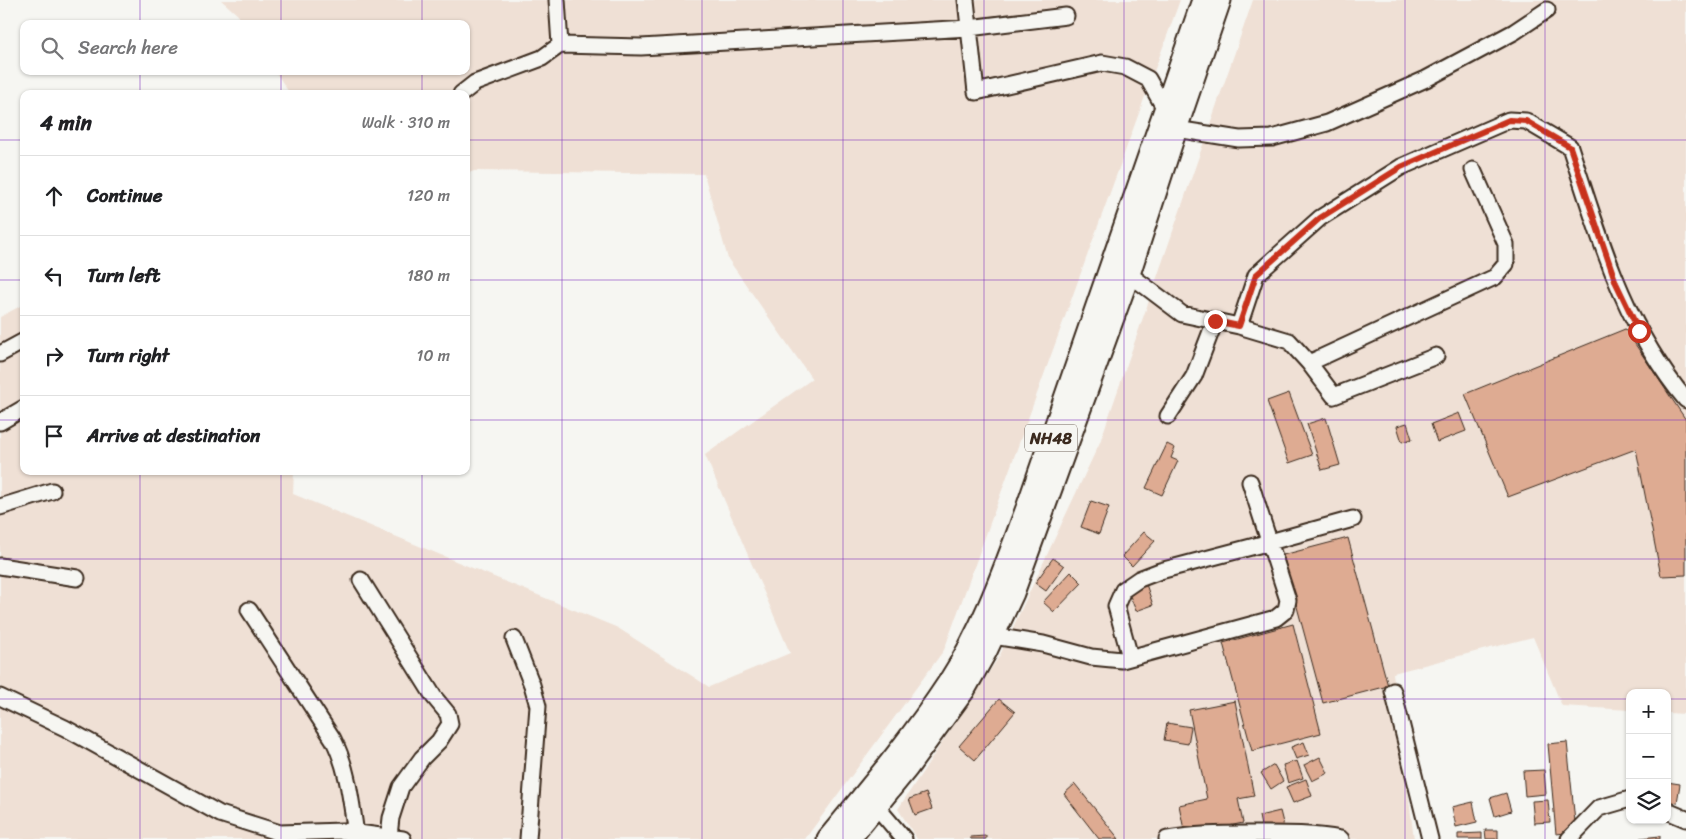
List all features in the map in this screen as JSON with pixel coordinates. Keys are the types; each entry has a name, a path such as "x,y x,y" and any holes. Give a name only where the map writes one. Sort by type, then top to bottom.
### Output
{"highway":[{"name":"NH48","path":"849,839 894,758 950,681 971,643 998,586 1034,489 1203,0"},
{"name":"NH48","path":"828,839 907,768 964,690 993,636 1016,584 1128,274 1220,0"}],"street":[{"path":"556,0 560,46"},
{"path":"966,0 976,92 1102,64 1125,67 1148,79 1165,109"},
{"path":"1176,129 1239,139 1272,138 1327,123 1426,79 1514,32 1547,10"},
{"path":"466,90 475,83 542,58 560,46 641,47 970,28 1066,16"},
{"path":"1239,326 1256,275 1320,218 1401,167 1509,120 1526,121 1570,147 1616,283 1639,331 1672,383 1686,400"},
{"path":"1308,363 1496,277 1506,264 1506,244 1473,170"},
{"path":"1128,274 1182,314 1239,326 1289,341 1334,396 1436,356"},
{"path":"1168,416 1194,376 1215,321"},
{"path":"0,354 20,343"},
{"path":"0,422 20,410"},
{"path":"993,636 1043,644 1091,657 1122,660 1276,618 1286,610 1288,600 1250,482"},
{"path":"0,507 52,491"},
{"path":"1130,657 1116,606 1123,590 1139,579 1160,570 1353,519"},
{"path":"0,566 77,578"},
{"path":"0,697 65,728 220,814 280,832 343,831 396,838 391,818 402,787 422,758 439,741 450,724 448,714 434,697 361,580"},
{"path":"249,610 341,754 349,784 356,834"},
{"path":"514,640 532,685 538,706 528,839"},
{"path":"1393,691 1430,839"},
{"path":"1569,839 1599,808 1626,799"},
{"path":"870,801 904,839"},
{"path":"1671,813 1686,819"},
{"path":"1167,839 1192,835 1281,834 1341,839"}],"shaded area":[{"path":"221,0 1180,0 944,650 805,839 0,839 0,317 20,306 20,475 294,475 293,494 618,628 709,687 790,653 705,455 812,379 728,259 704,174 474,171 470,172 470,90 287,90 278,75 470,75 470,20 241,20 238,15"},
{"path":"1253,0 1686,0 1686,714 1671,713 1671,689 1626,689 1626,710 1562,706 1533,637 1393,673 1414,839 917,839 898,809 999,657 1100,442"}],"building":[{"path":"1625,329 1686,420 1686,575 1661,576 1636,449 1508,497 1465,394"},
{"path":"1289,393 1312,455 1289,463 1267,401"},
{"path":"1459,413 1466,431 1437,442 1431,424"},
{"path":"1326,418 1340,465 1322,470 1307,424"},
{"path":"1407,423 1412,439 1402,442 1397,426"},
{"path":"1167,444 1175,448 1171,458 1178,461 1162,495 1146,488"},
{"path":"1091,501 1109,507 1099,534 1081,527"},
{"path":"1144,532 1155,541 1132,566 1122,556"},
{"path":"1348,538 1388,686 1323,703 1283,555"},
{"path":"1053,558 1064,566 1046,591 1035,583"},
{"path":"1071,572 1082,583 1054,612 1043,602"},
{"path":"1146,584 1153,605 1136,611 1128,591"},
{"path":"1293,624 1321,733 1252,751 1223,643"},
{"path":"999,699 1015,712 975,760 959,746"},
{"path":"1235,701 1254,796 1238,799 1243,823 1185,835 1179,805 1207,799 1189,710"},
{"path":"1167,723 1191,727 1188,744 1164,740"},
{"path":"1304,742 1309,755 1296,759 1291,747"},
{"path":"1567,742 1576,832 1556,834 1548,744"},
{"path":"1320,757 1328,773 1312,781 1304,765"},
{"path":"1297,761 1303,778 1288,783 1283,765"},
{"path":"1274,765 1283,781 1271,789 1261,773"},
{"path":"1544,770 1546,794 1525,796 1523,771"},
{"path":"1306,779 1312,796 1293,803 1286,787"},
{"path":"1671,783 1680,784 1677,803 1671,802"},
{"path":"1075,784 1119,839 1099,839 1064,794"},
{"path":"926,793 932,809 915,815 909,799"},
{"path":"1506,793 1511,811 1495,816 1490,798"},
{"path":"1548,800 1550,822 1534,823 1532,801"},
{"path":"1473,802 1477,822 1456,827 1452,807"},
{"path":"1280,811 1284,827 1262,831 1259,816"},
{"path":"1485,830 1498,830 1498,839 1486,839"},
{"path":"1482,833 1482,839 1458,839 1458,834"},
{"path":"986,836 986,839 971,839 970,837"},
{"path":"1660,836 1660,839 1640,839 1640,838"}],"route":[{"path":"1215,321 1239,326 1256,275 1320,218 1401,167 1509,120 1526,121 1570,147 1616,283 1639,331"}]}
